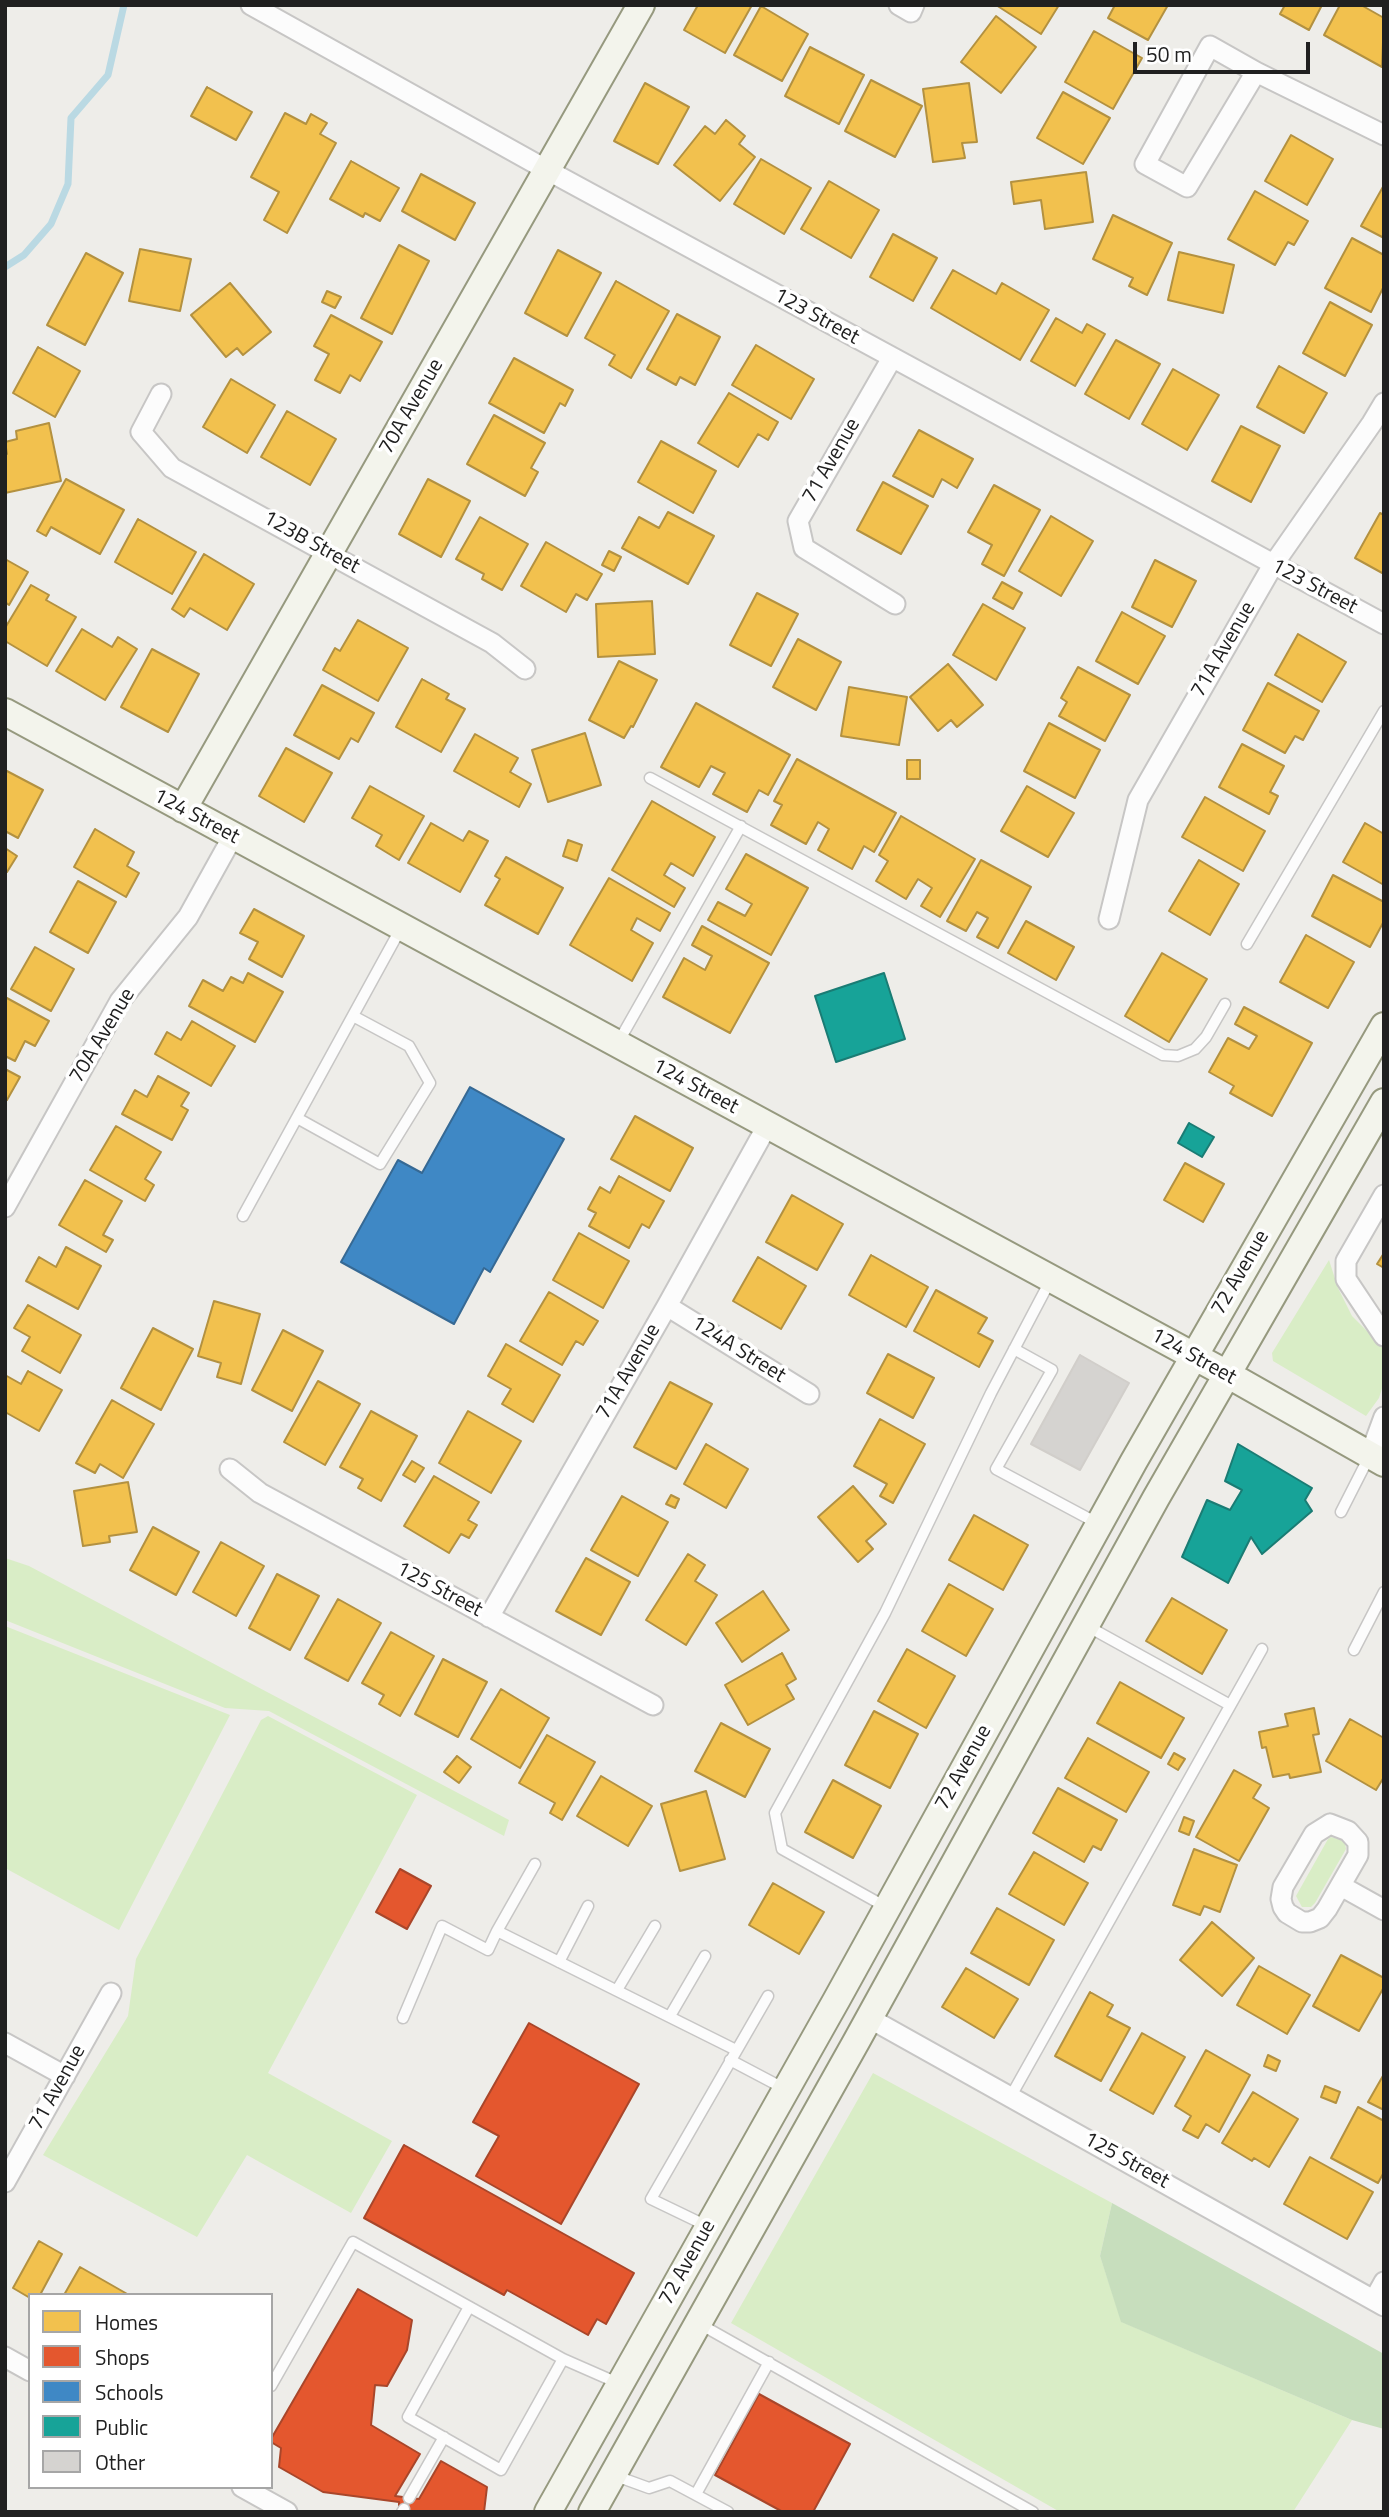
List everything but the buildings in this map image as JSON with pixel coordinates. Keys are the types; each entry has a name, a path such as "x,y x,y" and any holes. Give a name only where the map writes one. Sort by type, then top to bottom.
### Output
{"main road":[{"name":"70A Avenue","path":"183,810 641,5"},
{"name":"124 Street","path":"5,712 1227,1374 1377,1459"},
{"name":"72 Avenue","path":"548,2512 1193,1356 1384,1026"},
{"name":"72 Avenue","path":"599,2509 612,2475 1086,1625 1384,1102"}],"street":[{"name":"123 Street","path":"251,5 547,170 1384,624"},
{"path":"899,5 911,12 914,5"},
{"path":"1256,72 1187,187 1145,164 1210,46 1256,72 1384,135"},
{"name":"71 Avenue","path":"892,358 798,521 804,548 895,604"},
{"name":"123B Street","path":"161,394 141,432 172,468 492,643 525,669"},
{"name":"71A Avenue","path":"1109,919 1138,800 1273,565 1384,402"},
{"name":"70A Avenue","path":"5,1207 120,1001 188,917 233,836"},
{"name":"71A Avenue","path":"489,1617 667,1307 767,1126"},
{"path":"1384,1195 1346,1261 1346,1279 1384,1336"},
{"name":"124A Street","path":"667,1307 808,1394"},
{"path":"1377,1459 1384,1417"},
{"name":"125 Street","path":"230,1469 260,1493 653,1705"},
{"path":"1330,1824 1348,1831 1357,1842 1358,1855 1341,1886 1327,1909 1320,1917 1310,1922 1302,1922 1287,1913 1283,1907 1283,1887 1314,1834 1330,1824"},
{"path":"1341,1886 1384,1910"},
{"name":"71 Avenue","path":"5,2182 111,1993"},
{"name":"125 Street","path":"869,2018 1379,2303"},
{"path":"5,2043 65,2076"},
{"path":"1379,2303 1384,2282"},
{"path":"5,2357 28,2370"},
{"path":"246,2489 287,2512"}],"lane":[{"path":"1247,944 1384,711"},
{"path":"650,778 1163,1055 1178,1056 1195,1049 1206,1037 1225,1004"},
{"path":"617,1045 741,826"},
{"path":"243,1216 401,928"},
{"path":"297,1118 380,1164 430,1083 409,1046 353,1016"},
{"path":"886,1907 782,1849 775,1814 885,1613 1014,1349 1051,1280"},
{"path":"1014,1349 1052,1370 996,1469 1099,1524"},
{"path":"1341,1512 1377,1459"},
{"path":"1354,1650 1384,1592"},
{"path":"1086,1625 1230,1705"},
{"path":"1011,2096 1262,1649"},
{"path":"403,2018 442,1926 488,1950 535,1864"},
{"path":"559,1962 588,1906"},
{"path":"617,1990 655,1926"},
{"path":"497,1931 736,2050"},
{"path":"670,2017 705,1956"},
{"path":"708,2227 651,2199 768,1996"},
{"path":"730,2060 786,2089"},
{"path":"273,2382 353,2242 563,2359 620,2384"},
{"path":"469,2307 408,2417 501,2470 563,2359"},
{"path":"698,2322 1033,2512"},
{"path":"696,2494 769,2362"},
{"path":"409,2498 444,2437"},
{"path":"612,2475 649,2488 670,2481 729,2512"}],"green space":[{"path":"1329,1260 1338,1288 1352,1316 1383,1347 1384,1382 1379,1398 1366,1416 1273,1361 1272,1353"},
{"path":"5,1558 29,1566 509,1820 504,1836 269,1711 225,1708 5,1620"},
{"path":"5,1626 230,1715 119,1930 5,1868"},
{"path":"268,1716 417,1795 268,2073 392,2141 351,2213 247,2155 197,2237 43,2155 128,2016 136,1959 261,1720"},
{"path":"1331,1837 1345,1843 1346,1849 1315,1903 1311,1907 1302,1907 1296,1896"},
{"path":"873,2073 1112,2203 1100,2256 1122,2322 1352,2420 1293,2512 1060,2512 731,2323"},
{"path":"1112,2203 1384,2354 1384,2429 1352,2420 1121,2322 1100,2256"}],"waterway":[{"path":"5,267 24,255 51,224 68,184 71,118 108,75 124,5"}]}
